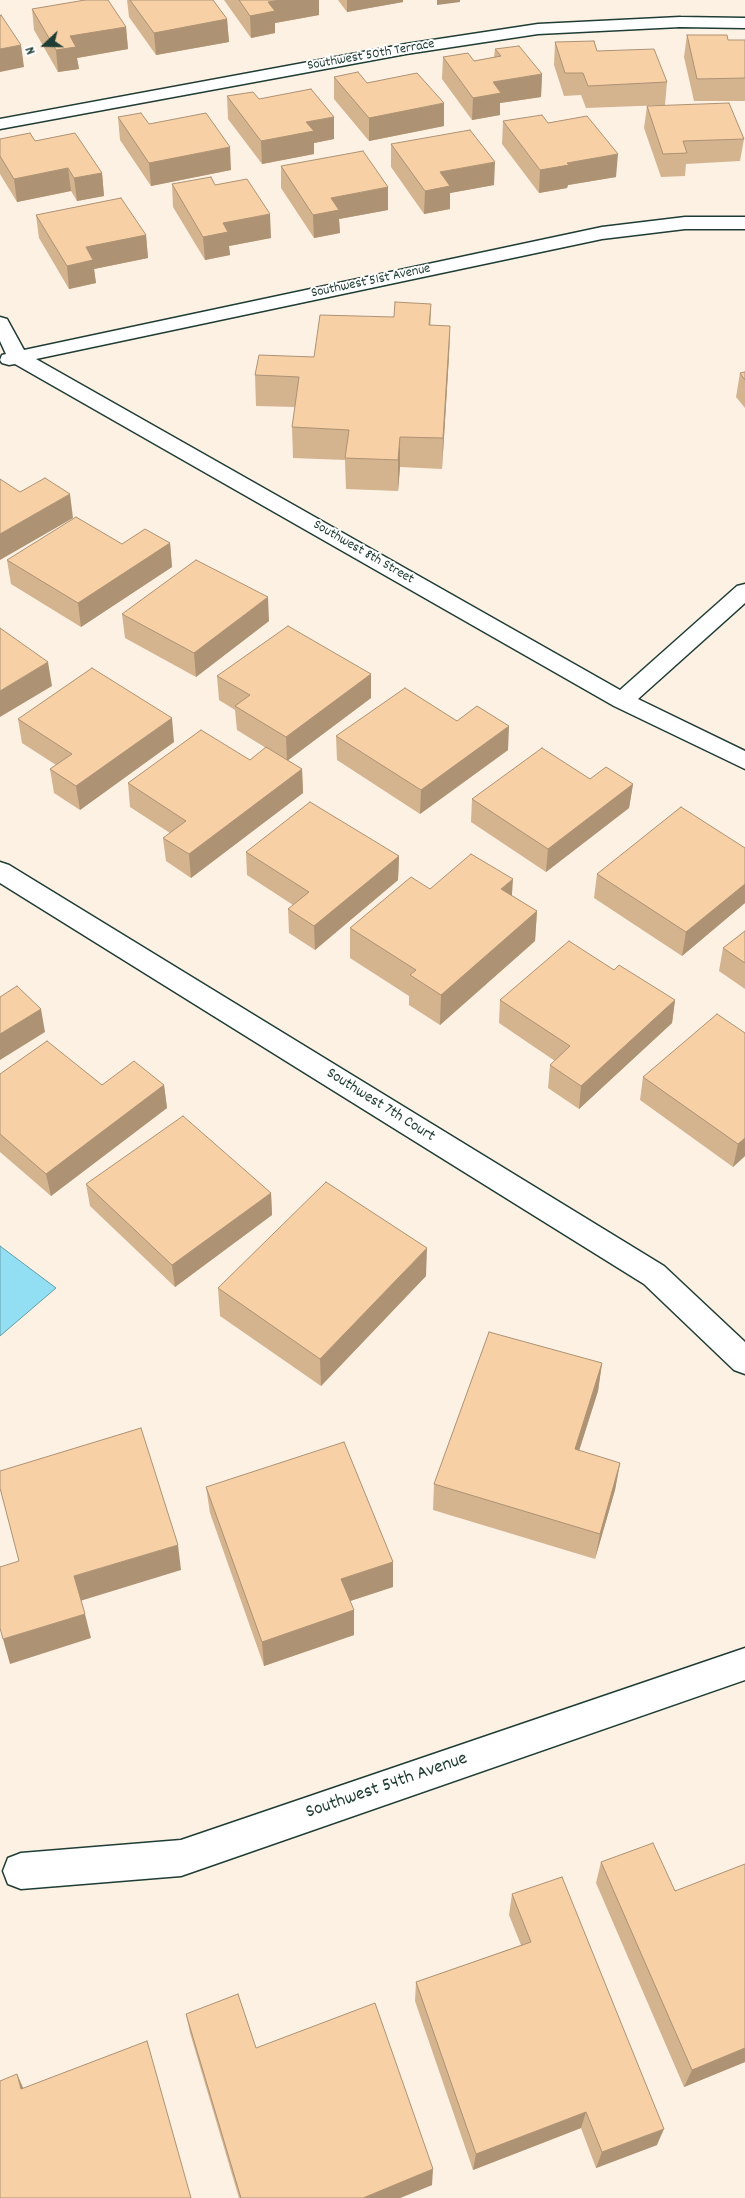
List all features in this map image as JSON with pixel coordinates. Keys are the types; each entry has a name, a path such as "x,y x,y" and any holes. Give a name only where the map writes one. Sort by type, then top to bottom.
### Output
{"street":[{"name":"Southwest 50th Terrace","path":"0,124 406,48 538,29 680,22 745,23"},
{"name":"Southwest 51st Avenue","path":"9,359 602,233 685,223 745,223"},
{"path":"0,323 9,359"},
{"name":"Southwest 8th Street","path":"9,359 622,701 745,761"},
{"path":"622,701 745,591"},
{"name":"Southwest 7th Court","path":"0,871 654,1274 745,1361"},
{"name":"Southwest 54th Avenue","path":"21,1871 181,1858 745,1664"}],"water":[{"path":"0,1246 56,1288 0,1336"}],"building":[{"path":"85,0 108,0 126,27 70,36 76,47 56,50 32,9"},
{"path":"130,0 213,0 227,19 154,33"},
{"path":"239,0 281,0 268,2 275,11 250,16"},
{"path":"1,15 21,45 0,49"},
{"path":"687,35 727,35 728,40 745,40 745,78 697,79"},
{"path":"594,41 597,51 654,49 667,82 588,86 583,73 565,73 555,42"},
{"path":"519,46 542,74 493,82 501,93 473,98 443,57 468,53 474,61 501,56 495,49"},
{"path":"358,72 367,83 417,73 444,103 369,118 334,77"},
{"path":"311,89 334,117 306,122 314,131 261,141 227,96 253,92 259,99"},
{"path":"729,103 744,139 683,141 687,153 663,154 647,106"},
{"path":"141,113 149,124 206,113 230,147 149,163 118,117"},
{"path":"542,115 548,123 587,116 618,154 540,170 503,121"},
{"path":"470,130 495,162 440,172 450,186 425,191 391,144"},
{"path":"30,133 35,141 75,133 102,173 74,178 68,168 14,179 0,156 0,139"},
{"path":"363,151 388,187 331,198 339,210 313,215 281,166"},
{"path":"211,177 215,185 247,179 270,214 223,223 228,232 203,237 172,184"},
{"path":"121,198 146,235 86,247 93,260 67,266 36,215"},
{"path":"395,302 431,304 429,325 450,326 443,438 400,437 398,460 345,458 349,430 292,427 299,377 255,375 259,355 314,357 320,315 394,317"},
{"path":"745,372 745,380 740,373"},
{"path":"45,478 70,494 0,534 0,479 20,492"},
{"path":"76,517 122,544 145,529 170,543 78,603 7,560"},
{"path":"196,560 268,597 194,653 122,614"},
{"path":"288,626 371,674 286,737 235,706 250,695 217,676"},
{"path":"0,628 48,662 0,691"},
{"path":"92,668 172,718 76,786 50,769 72,754 18,719"},
{"path":"405,688 457,721 477,706 509,726 421,790 336,736"},
{"path":"201,730 250,760 266,747 302,769 189,854 163,838 186,821 128,783"},
{"path":"542,748 590,779 606,767 633,784 548,849 472,799"},
{"path":"310,802 399,856 314,926 288,909 309,892 246,852"},
{"path":"681,807 745,848 745,884 686,932 597,874"},
{"path":"471,854 513,879 501,889 537,911 441,995 410,975 416,970 350,928 411,877 430,889"},
{"path":"745,931 745,963 723,948"},
{"path":"569,941 614,970 619,965 675,1000 581,1086 550,1065 570,1046 500,1000"},
{"path":"17,986 41,1009 0,1034 0,997"},
{"path":"717,1014 745,1033 745,1138 738,1144 643,1077"},
{"path":"47,1041 102,1085 134,1061 164,1085 46,1174 0,1134 0,1074"},
{"path":"183,1116 271,1193 172,1265 86,1184"},
{"path":"326,1182 427,1248 320,1359 218,1288"},
{"path":"489,1332 602,1363 575,1449 620,1463 600,1534 434,1484"},
{"path":"141,1428 178,1545 74,1576 85,1614 3,1639 0,1628 0,1567 19,1561 0,1488 0,1471"},
{"path":"344,1442 393,1562 341,1579 354,1610 262,1642 206,1487"},
{"path":"653,1843 675,1891 745,1864 745,2048 692,2070 601,1862"},
{"path":"562,1877 664,2129 602,2152 586,2112 476,2154 416,1982 531,1942 512,1894"},
{"path":"238,1994 256,2048 375,2003 433,2169 363,2198 241,2198 186,2014"},
{"path":"147,2041 191,2198 0,2198 0,2081 17,2074 21,2089"}]}
